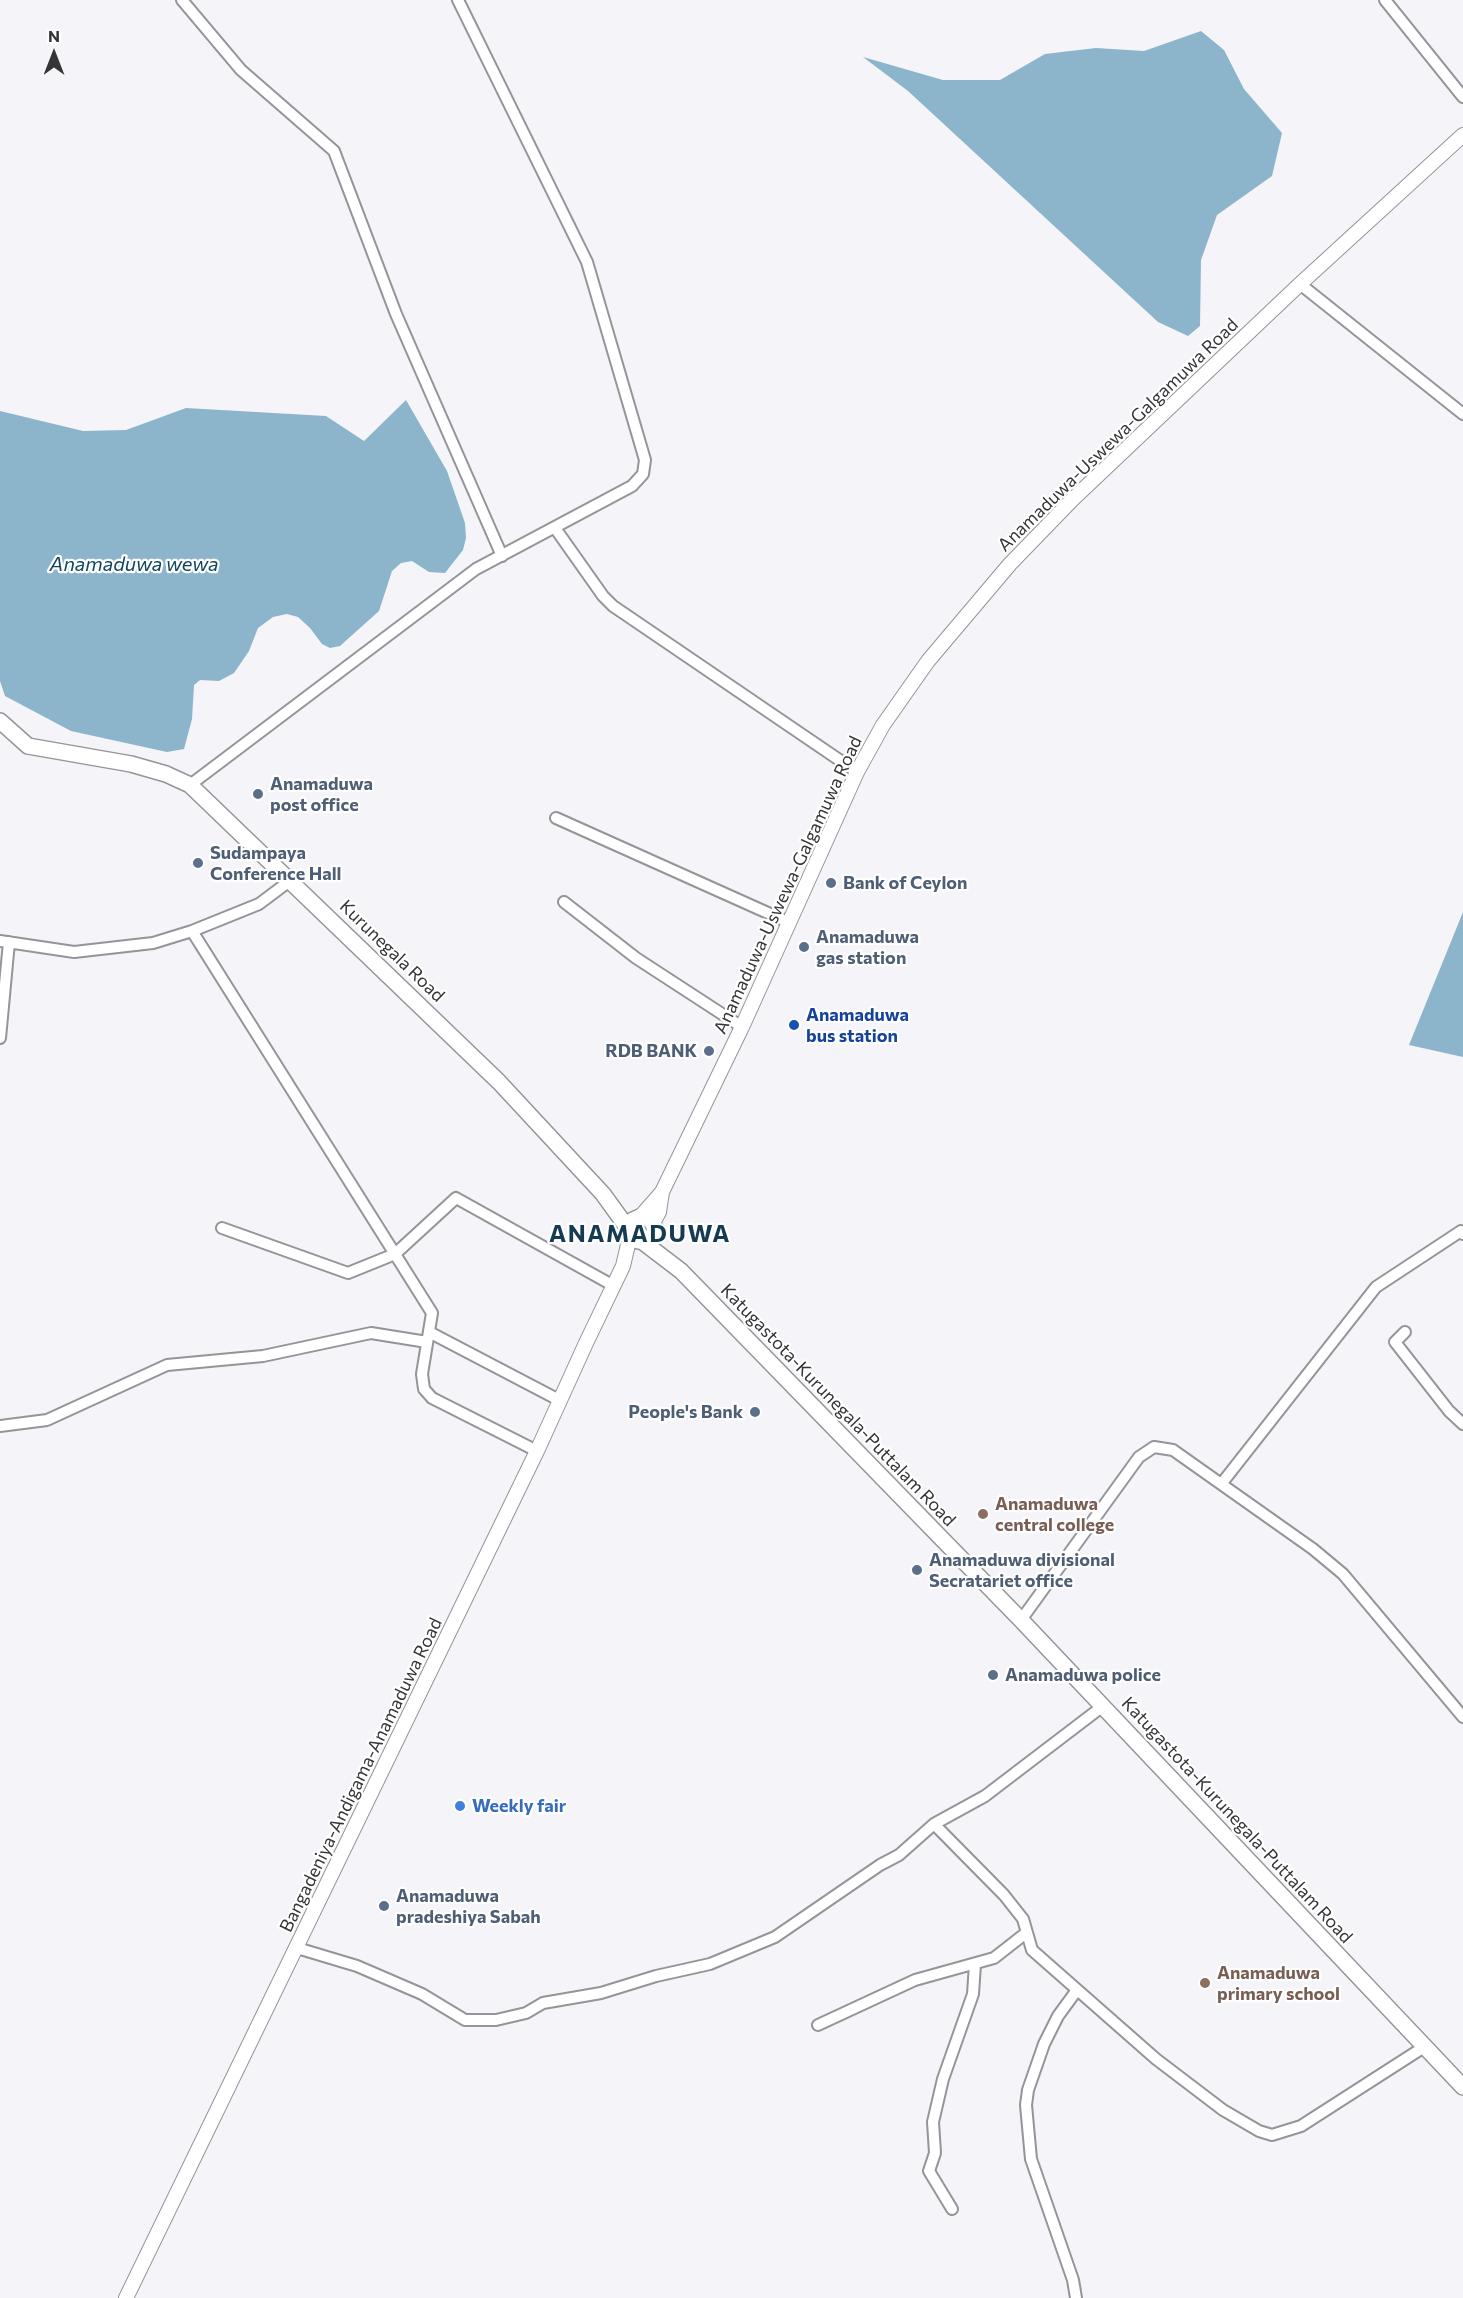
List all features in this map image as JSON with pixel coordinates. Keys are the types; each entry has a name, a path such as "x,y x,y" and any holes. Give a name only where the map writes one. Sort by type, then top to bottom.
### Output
{"highway":[{"name":"Kurunegala Road","path":"0,721 28,746 131,764 166,774 190,785 499,1082 603,1194 634,1236"},
{"name":"Kurunegala Road","path":"603,1194 649,1223"},
{"path":"631,1223 649,1223 652,1238 634,1236 631,1223"},
{"name":"Katugastota-Kurunegala-Puttalam Road","path":"649,1223 681,1271"},
{"name":"Katugastota-Kurunegala-Puttalam Road","path":"634,1236 681,1271 1021,1620 1463,2087"}],"main road":[{"name":"Anamaduwa-Uswewa-Galgamuwa Road","path":"649,1223 742,1027 857,772 883,725 928,661 1010,564 1073,499 1300,284 1463,135"},
{"name":"Bangadeniya-Andigama-Anamaduwa Road","path":"126,2298 537,1451 614,1286 624,1266 635,1255 634,1236"}],"street":[{"path":"182,0 241,70 334,151 396,314 502,556"},
{"path":"190,785 476,569 632,486 643,474 645,460 587,262 458,0"},
{"path":"1385,0 1463,98"},
{"path":"1300,284 1463,414"},
{"path":"555,528 603,596 613,606 857,772"},
{"path":"556,818 788,922"},
{"path":"0,1038 4,941 74,952 153,943 192,931 259,904 291,880"},
{"path":"564,902 636,958 742,1027"},
{"path":"192,931 432,1313 422,1374 424,1389 432,1398 537,1451"},
{"path":"222,1228 348,1273 395,1254 456,1198 614,1286"},
{"path":"1222,1483 1376,1287 1461,1231 1463,1234"},
{"path":"1405,1332 1395,1342 1449,1411 1463,1424"},
{"path":"0,1426 47,1420 167,1365 263,1356 371,1333 428,1337 559,1400"},
{"path":"1021,1620 1139,1456 1154,1447 1173,1450 1313,1549 1343,1574 1463,1717"},
{"path":"297,1948 357,1966 422,1994 465,2020 496,2020 526,2013 543,2003 601,1994 656,1976 710,1964 775,1937 880,1865 899,1855 934,1824 985,1796 1103,1706"},
{"path":"934,1824 1004,1895 1023,1919 1032,1950 1156,2059 1222,2110 1259,2131 1272,2135 1301,2126 1424,2047"},
{"path":"818,2025 915,1980 994,1958 1026,1933"},
{"path":"952,2209 929,2171 935,2153 933,2122 943,2079 973,1994 975,1964"},
{"path":"1076,2298 1073,2280 1031,2158 1026,2105 1028,2090 1044,2044 1058,2016 1077,1990"}],"water":[{"path":"1201,31 1224,50 1244,89 1282,133 1272,176 1217,215 1201,260 1200,326 1188,336 1158,322 908,91 863,57 943,80 1000,80 1045,54 1096,48 1144,51"},
{"name":"Anamaduwa wewa","path":"406,400 447,471 465,523 466,538 463,550 445,573 429,572 412,561 401,563 392,571 379,611 340,646 330,648 322,644 298,617 287,614 273,617 258,628 249,651 234,673 219,681 200,680 194,685 192,719 184,749 167,752 71,731 5,696 0,681 0,411 83,431 126,430 186,408 326,416 364,441"},
{"path":"1463,912 1463,1057 1409,1045"}],"place":[{"name":"Anamaduwa post office","path":"258,794"},
{"name":"Sudampaya Conference Hall","path":"198,863"},
{"name":"Bank of Ceylon","path":"831,883"},
{"name":"Anamaduwa gas station","path":"804,947"},
{"name":"Anamaduwa bus station","path":"794,1025"},
{"name":"RDB BANK","path":"709,1051"},
{"name":"People's Bank","path":"755,1412"},
{"name":"Anamaduwa central college","path":"983,1514"},
{"name":"Anamaduwa divisional Secratariet office","path":"917,1570"},
{"name":"Anamaduwa police","path":"993,1675"},
{"name":"Weekly fair","path":"460,1806"},
{"name":"Anamaduwa pradeshiya Sabah","path":"384,1906"},
{"name":"Anamaduwa primary school","path":"1205,1983"}],"district":[{"name":"ANAMADUWA","path":"640,1234"}]}
